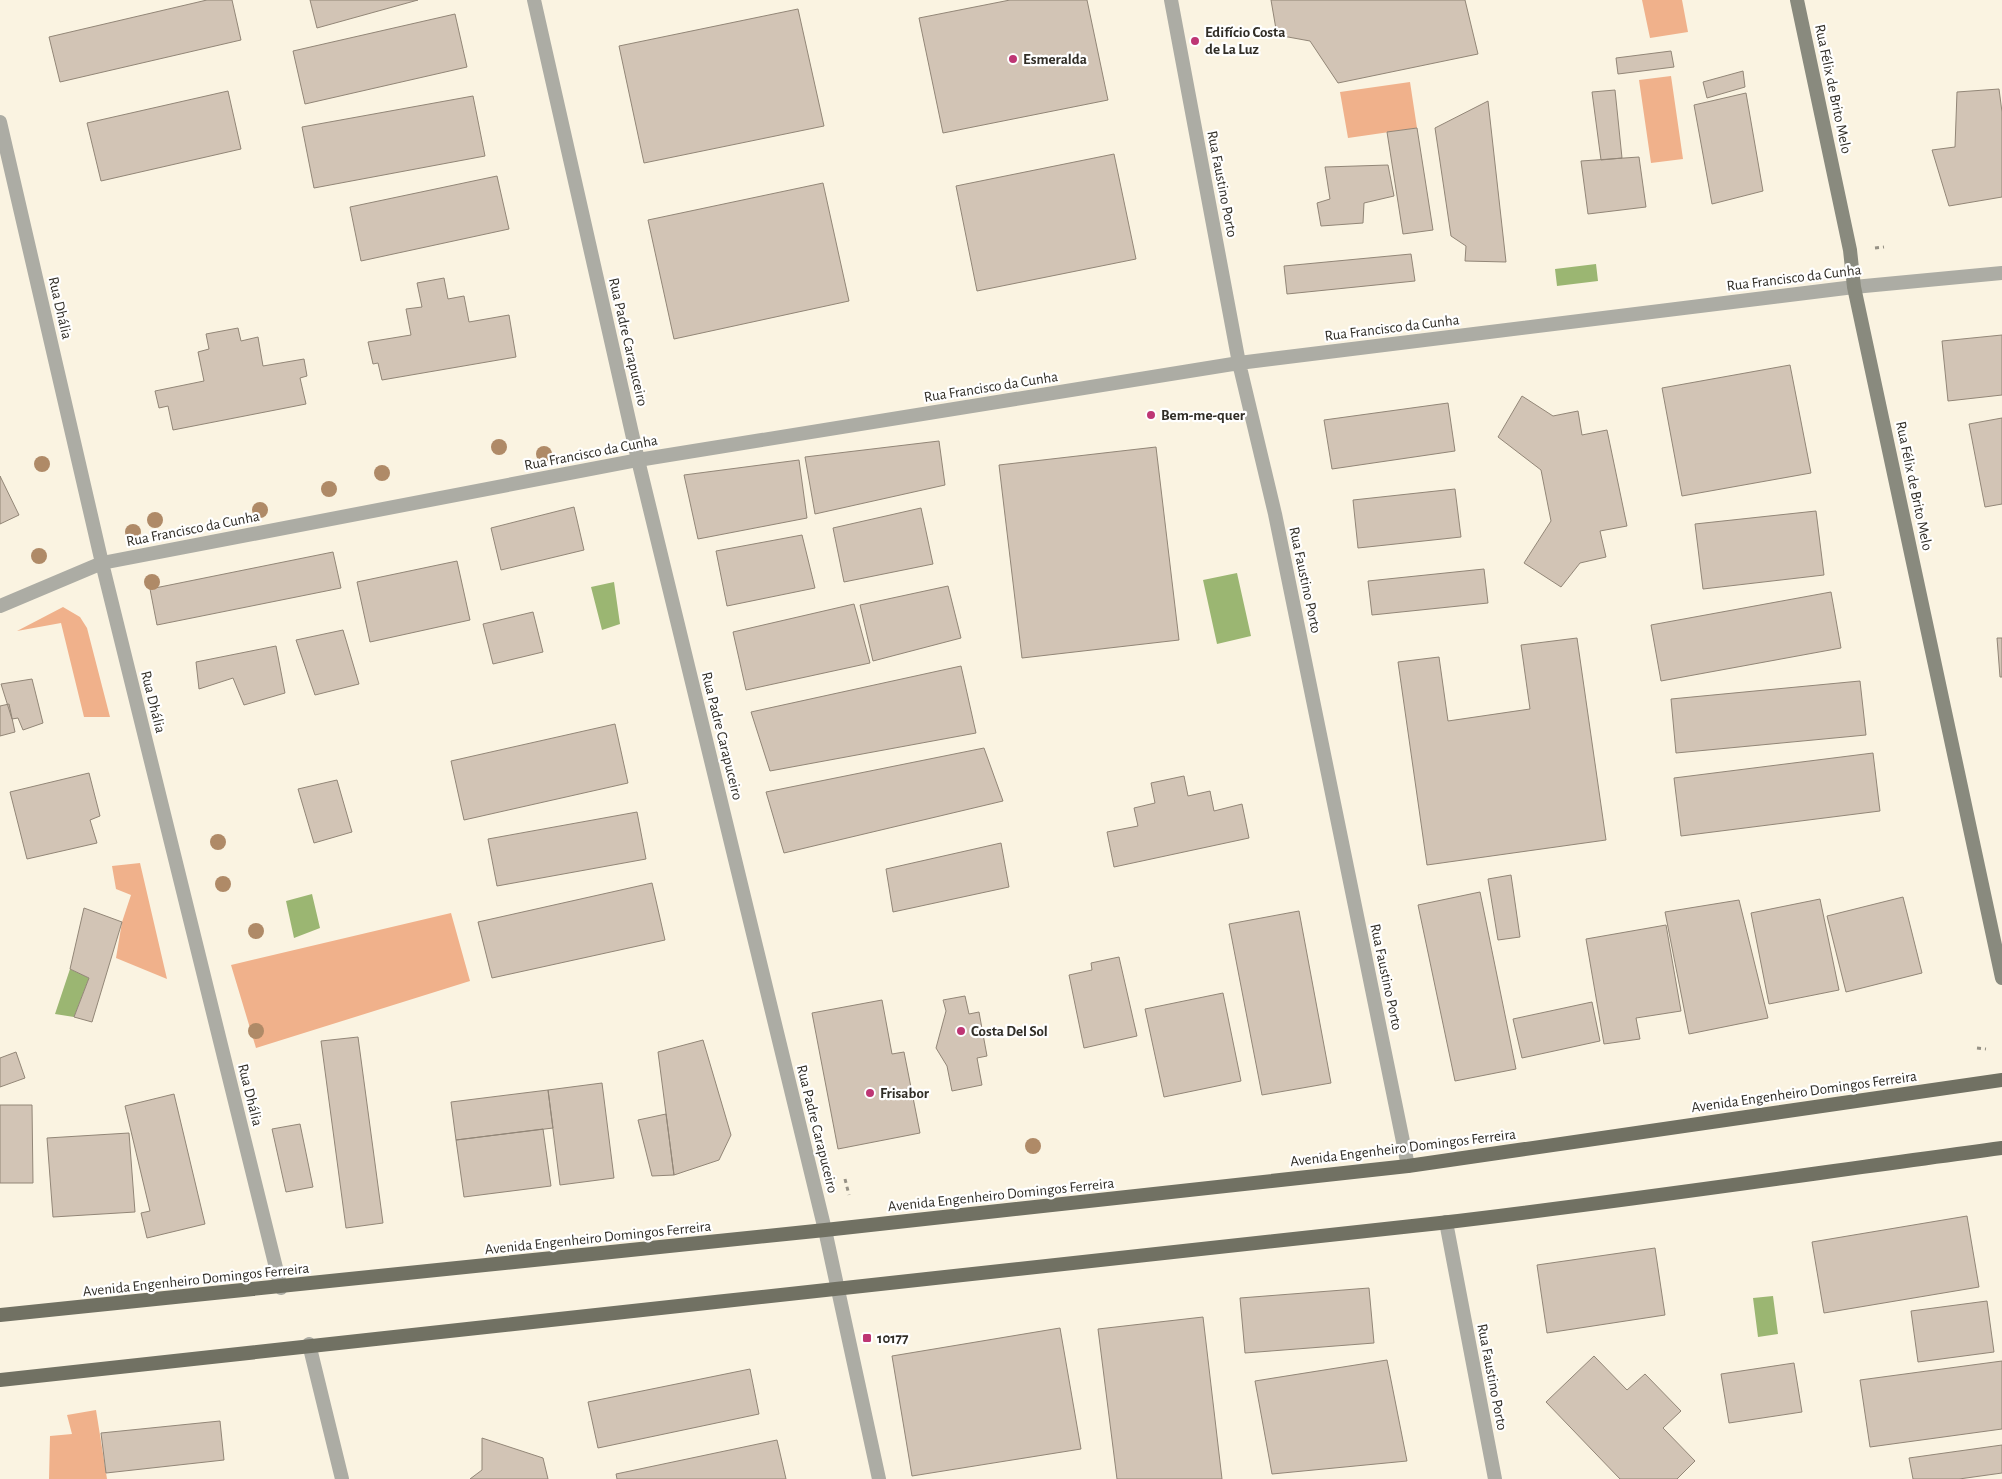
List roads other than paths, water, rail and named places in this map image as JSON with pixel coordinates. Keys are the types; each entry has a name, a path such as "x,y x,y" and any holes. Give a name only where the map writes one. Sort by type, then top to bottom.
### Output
{"main road":[{"name":"Rua Félix de Brito Melo","path":"1797,0 1850,250 1854,287 2002,978"},
{"name":"Avenida Engenheiro Domingos Ferreira","path":"0,1315 281,1288 1408,1166 2002,1080"},
{"path":"0,1380 309,1344 1446,1222 2002,1148"}],"street":[{"name":"Rua Padre Carapuceiro","path":"534,0 638,460 825,1230 879,1479"},
{"name":"Rua Faustino Porto","path":"1171,0 1239,364 1275,514 1408,1166"},
{"name":"Rua Dhália","path":"0,122 102,564 281,1288"},
{"name":"Rua Francisco da Cunha","path":"0,606 102,564 638,460 1239,364 1854,287 2002,273"},
{"name":"Rua Faustino Porto","path":"1446,1222 1495,1479"},
{"path":"309,1344 342,1479"}],"place":[{"name":"Edifício Costa de La Luz","path":"1195,41"},
{"name":"Esmeralda","path":"1013,59"},
{"name":"Bem-me-quer","path":"1151,415"},
{"name":"Costa Del Sol","path":"961,1031"},
{"name":"Frisabor","path":"870,1093"},
{"name":"10177","path":"867,1338"}]}
